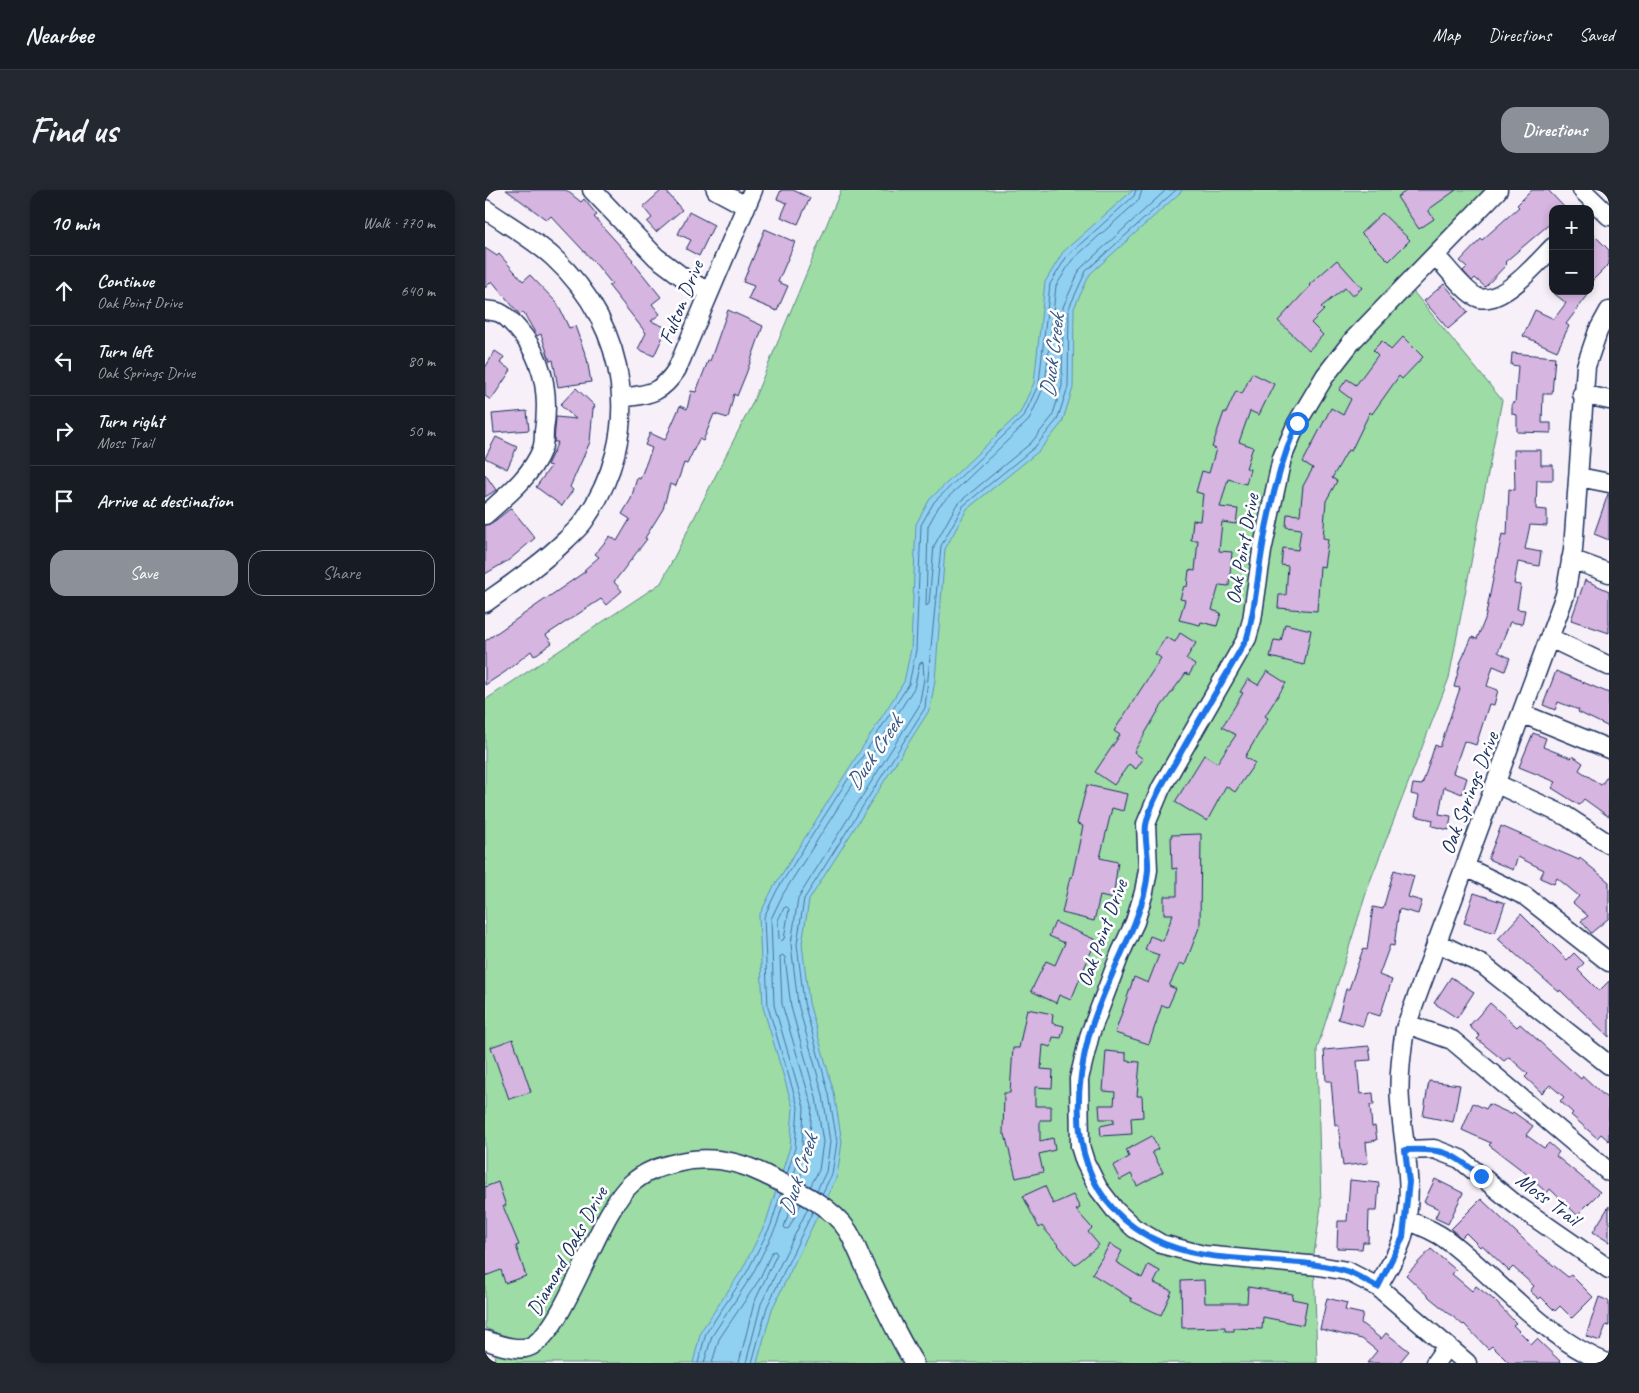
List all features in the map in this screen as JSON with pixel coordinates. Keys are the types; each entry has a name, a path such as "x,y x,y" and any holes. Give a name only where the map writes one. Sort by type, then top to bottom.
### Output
{"street":[{"path":"592,190 656,257 684,278 709,292"},
{"path":"715,190 749,198"},
{"name":"Oak Point Drive","path":"1467,1363 1378,1287 1347,1271 1319,1266 1203,1255 1161,1244 1134,1228 1115,1210 1098,1188 1085,1162 1080,1146 1079,1080 1089,1034 1121,952 1135,922 1144,892 1148,870 1146,824 1161,788 1247,638 1252,620 1262,551 1282,458 1297,423 1325,376 1353,340 1498,190"},
{"path":"1582,190 1599,211"},
{"name":"Fulton Drive","path":"622,398 659,391 669,382 686,350 749,198"},
{"path":"485,210 552,256 587,294 600,316 613,347 620,376 622,398 622,420 614,461 600,495 583,523 545,560 485,603"},
{"path":"1435,255 1474,295 1489,298 1499,296 1550,250"},
{"path":"485,310 500,313 510,320 533,348 541,367 546,394 546,420 542,449 530,470 485,515"},
{"name":"Oak Springs Drive","path":"1378,1287 1403,1237 1406,1220 1409,1182 1399,1066 1407,1024 1436,942 1523,714 1565,595 1571,559 1579,477 1586,366 1598,331 1609,311"},
{"path":"1583,394 1609,400"},
{"path":"1579,477 1609,483"},
{"path":"1571,559 1609,573"},
{"path":"1550,638 1609,666"},
{"path":"1523,714 1609,750"},
{"path":"1497,784 1566,816 1609,844"},
{"path":"1465,867 1525,896 1609,962"},
{"path":"1436,942 1483,965 1609,1065"},
{"path":"1407,1024 1451,1040 1609,1172"},
{"name":"Moss Trail","path":"1405,1150 1433,1149 1460,1159 1515,1204 1609,1269"},
{"name":"Diamond Oaks Drive","path":"485,1340 509,1348 527,1348 547,1335 612,1206 631,1184 653,1168 697,1158 733,1162 751,1167 829,1212 847,1231 914,1363"},
{"path":"1406,1220 1446,1239 1486,1271 1535,1316 1575,1346 1607,1363"},
{"path":"1435,1363 1447,1346"}],"green space":[{"path":"841,190 1494,190 1403,279 1502,400 1449,678 1369,884 1317,1049 1321,1206 1314,1254 1317,1363 494,1363 497,1333 485,1328 485,700 661,583 752,404"}],"water":[{"name":"Duck Creek","path":"1133,190 1183,190 1090,274 1074,308 1073,388 1062,423 1039,451 967,509 945,549 935,680 930,709 809,900 802,944 809,1003 834,1093 842,1142 837,1176 772,1309 757,1363 693,1363 701,1331 742,1270 766,1222 790,1147 793,1108 763,1007 759,916 773,888 904,682 911,649 916,524 930,499 1020,413 1034,383 1045,282 1063,252"}],"building":[{"path":"506,190 566,190 581,202 584,199 597,215 594,217 633,260 661,297 652,304 660,314 651,321 667,328 654,356 638,349 646,333 609,286 612,284 595,263 551,216 547,220"},
{"path":"662,190 665,190 682,210 656,232 647,222 652,218 643,207"},
{"path":"781,190 793,190 810,198 798,224 781,217 787,203 777,199"},
{"path":"1408,190 1456,190 1428,210 1434,219 1419,229 1397,197"},
{"path":"1532,190 1548,190 1562,205 1549,205 1549,224 1505,262 1507,264 1485,287 1475,278 1472,281 1463,271 1467,267 1460,261 1481,239 1519,207 1517,205"},
{"path":"689,212 714,225 699,256 686,249 691,240 678,234"},
{"path":"1382,213 1410,240 1389,261 1361,233"},
{"path":"765,229 795,242 778,282 788,286 777,311 748,299 754,286 743,282"},
{"path":"1594,235 1609,250 1609,264 1594,279"},
{"path":"485,248 497,256 499,254 523,281 530,275 557,303 569,328 575,326 587,359 591,382 558,387 553,360 550,361 541,334 537,336 523,312 520,315 492,281 485,288"},
{"path":"1337,260 1362,288 1352,296 1345,288 1321,307 1324,310 1311,323 1323,335 1309,350 1278,321 1309,285"},
{"path":"1444,284 1468,312 1448,329 1424,301"},
{"path":"1556,295 1588,295 1566,324 1569,326 1557,351 1523,336 1535,310 1554,319 1566,303"},
{"path":"728,310 763,326 746,374 737,396 734,394 728,418 714,414 703,441 699,439 687,464 684,463 676,486 670,484 663,509 645,538 647,539 614,582 622,591 606,605 601,599 546,635 552,643 534,656 531,651 485,685 485,641 586,571 584,570 599,557 595,554 610,536 617,541 630,519 622,514 631,499 637,478 640,479 652,448 645,445 650,433 665,440 680,406 687,409 691,391 696,392 708,361 710,361"},
{"path":"1403,337 1423,357 1402,379 1399,376 1372,414 1370,412 1351,451 1348,450 1332,478 1337,481 1326,501 1323,538 1328,539 1324,567 1320,566 1317,611 1278,608 1279,595 1286,595 1288,566 1281,565 1283,548 1298,550 1301,529 1286,527 1287,514 1300,515 1303,486 1313,468 1303,462 1331,408 1343,415 1351,399 1339,390 1347,379 1356,385 1378,355 1373,350 1382,341 1391,350"},
{"path":"495,351 504,357 500,363 511,370 491,400 485,396 485,368"},
{"path":"1512,353 1555,357 1552,394 1543,394 1542,423 1551,423 1551,433 1517,432 1517,415 1512,414 1512,403 1515,403 1518,366 1511,365"},
{"path":"1252,373 1274,384 1259,415 1250,411 1239,442 1253,447 1246,468 1250,469 1246,484 1228,479 1220,507 1238,509 1236,524 1222,522 1219,551 1232,552 1229,586 1219,585 1212,610 1221,613 1217,626 1201,622 1200,625 1179,620 1185,600 1180,599 1184,586 1187,587 1189,570 1195,571 1198,540 1191,540 1193,520 1200,521 1203,494 1196,492 1202,471 1209,473 1216,449 1212,447 1224,412 1226,413 1236,391 1242,394"},
{"path":"576,388 595,406 593,409 590,442 570,487 573,490 562,506 536,487 551,466 547,465 558,442 554,442 556,417 576,419 560,405"},
{"path":"527,411 529,430 494,433 492,414"},
{"path":"496,437 517,447 507,469 485,458"},
{"path":"1514,450 1541,450 1541,465 1553,465 1553,480 1537,480 1536,509 1547,510 1547,526 1530,525 1525,549 1541,552 1539,566 1518,562 1514,584 1521,585 1517,609 1525,610 1522,624 1510,622 1498,652 1510,658 1505,671 1493,666 1487,686 1498,690 1494,705 1489,704 1476,745 1464,741 1453,773 1467,778 1462,794 1444,787 1439,814 1451,816 1449,830 1432,826 1433,820 1415,816 1419,796 1411,794 1413,784 1422,785 1435,745 1440,747 1460,688 1454,687 1461,661 1472,637 1477,639 1485,619 1502,534 1507,535 1509,489 1515,490"},
{"path":"485,474 496,490 485,497"},
{"path":"1609,495 1609,540 1594,534"},
{"path":"511,508 535,538 509,560 485,574 485,525 491,524"},
{"path":"1585,580 1609,591 1609,633 1571,620"},
{"path":"1285,624 1311,630 1304,665 1270,657 1274,640 1281,641"},
{"path":"1180,633 1196,643 1186,659 1195,665 1189,675 1186,673 1160,708 1134,752 1143,759 1136,769 1129,764 1114,785 1095,772 1120,735 1114,731 1161,658 1155,654 1166,637 1175,642"},
{"path":"1267,671 1286,683 1265,716 1268,718 1245,757 1255,763 1235,792 1226,786 1207,821 1175,802 1204,755 1217,763 1236,735 1222,727 1243,693 1240,692 1248,679 1258,685"},
{"path":"1556,671 1609,693 1609,727 1578,712 1579,710 1558,702 1555,710 1543,705"},
{"path":"1533,733 1546,738 1543,747 1571,758 1573,756 1583,763 1579,770 1601,785 1609,774 1609,817 1584,799 1579,805 1552,788 1556,782 1519,767"},
{"path":"1087,785 1127,794 1123,811 1112,808 1100,858 1118,862 1113,899 1100,896 1094,921 1062,913 1083,826 1077,824"},
{"path":"1501,826 1579,860 1580,858 1609,882 1609,918 1591,933 1581,921 1588,916 1573,903 1579,896 1557,878 1554,884 1540,878 1544,870 1518,857 1513,870 1488,859"},
{"path":"1201,834 1200,925 1185,965 1180,963 1169,986 1176,989 1168,1007 1162,1005 1149,1044 1115,1033 1134,977 1148,983 1159,955 1145,950 1150,936 1163,941 1173,914 1164,914 1164,896 1177,896 1177,868 1172,869 1171,835"},
{"path":"1394,870 1414,876 1408,897 1422,901 1418,914 1399,909 1394,946 1390,945 1379,975 1392,980 1380,1016 1367,1012 1363,1026 1338,1019 1346,989 1349,989 1363,949 1367,950 1373,907 1383,909"},
{"path":"1474,893 1505,903 1495,933 1464,923"},
{"path":"1521,914 1567,960 1574,953 1584,963 1578,970 1599,991 1609,981 1609,1037 1560,990 1559,992 1498,939"},
{"path":"1055,922 1096,940 1071,1000 1059,995 1056,1003 1031,991 1046,961 1055,965 1065,943 1049,936"},
{"path":"1451,977 1474,992 1457,1018 1434,1003"},
{"path":"1490,1003 1517,1027 1520,1024 1581,1079 1583,1076 1609,1100 1609,1141 1601,1134 1597,1138 1571,1115 1573,1113 1560,1101 1564,1097 1550,1085 1542,1093 1525,1077 1528,1074 1509,1057 1504,1061 1477,1039 1480,1036 1469,1026"},
{"path":"1027,1009 1053,1014 1052,1023 1064,1026 1061,1038 1053,1037 1051,1047 1043,1045 1041,1069 1053,1070 1052,1088 1035,1087 1035,1106 1051,1106 1051,1120 1040,1120 1040,1141 1053,1138 1055,1150 1039,1154 1043,1172 1016,1178 1005,1134 1003,1134 1004,1093 1010,1093 1013,1048 1019,1048"},
{"path":"513,1039 531,1092 509,1099 491,1047"},
{"path":"1369,1046 1371,1060 1357,1061 1360,1094 1373,1093 1374,1105 1370,1105 1372,1127 1375,1126 1377,1140 1366,1142 1368,1163 1343,1166 1338,1124 1335,1125 1331,1081 1326,1081 1324,1050"},
{"path":"1106,1051 1126,1053 1126,1061 1140,1062 1137,1096 1142,1096 1143,1117 1131,1118 1132,1134 1101,1136 1100,1126 1114,1123 1114,1119 1100,1119 1099,1105 1114,1105 1115,1092 1103,1091"},
{"path":"1429,1081 1460,1085 1453,1122 1423,1116"},
{"path":"1473,1103 1486,1109 1489,1104 1511,1114 1513,1112 1533,1126 1526,1135 1544,1148 1549,1143 1559,1152 1556,1156 1600,1192 1577,1215 1550,1189 1547,1193 1523,1171 1489,1145 1491,1143 1462,1130"},
{"path":"1152,1136 1158,1149 1152,1152 1163,1172 1137,1186 1131,1174 1120,1180 1113,1166 1129,1157 1126,1150"},
{"path":"1435,1179 1463,1193 1448,1224 1435,1218 1439,1209 1424,1202"},
{"path":"1350,1180 1379,1183 1377,1211 1369,1211 1368,1242 1363,1242 1362,1249 1337,1248 1338,1221 1347,1221"},
{"path":"498,1182 506,1206 503,1206 519,1245 516,1246 526,1276 505,1283 501,1270 485,1276 485,1187"},
{"path":"1045,1186 1053,1204 1073,1195 1080,1208 1076,1210 1092,1228 1088,1232 1099,1245 1075,1265 1042,1226 1039,1228 1023,1196"},
{"path":"1481,1199 1538,1253 1568,1277 1571,1275 1593,1297 1572,1318 1560,1306 1555,1311 1541,1297 1539,1299 1530,1291 1534,1286 1513,1267 1509,1271 1482,1245 1480,1247 1466,1233 1461,1238 1451,1229"},
{"path":"1609,1206 1609,1242 1593,1232"},
{"path":"1110,1244 1122,1251 1116,1262 1142,1278 1148,1265 1160,1271 1154,1283 1172,1291 1161,1315 1131,1301 1132,1299 1092,1274"},
{"path":"1431,1249 1456,1270 1452,1274 1472,1291 1476,1286 1494,1300 1516,1323 1513,1325 1532,1344 1537,1339 1562,1363 1509,1363 1492,1346 1488,1349 1464,1324 1430,1298 1406,1275"},
{"path":"1204,1280 1205,1303 1247,1303 1248,1287 1293,1294 1292,1299 1307,1302 1303,1325 1263,1317 1262,1329 1234,1328 1234,1331 1225,1331 1225,1327 1182,1328 1181,1281"},
{"path":"1599,1297 1609,1301 1609,1326 1606,1325 1600,1341 1586,1336"},
{"path":"1327,1298 1347,1303 1345,1310 1363,1314 1361,1323 1381,1339 1386,1333 1409,1351 1399,1363 1367,1363 1377,1351 1362,1339 1320,1329"}],"route":[{"path":"1297,423 1282,458 1262,551 1252,620 1247,638 1161,788 1146,824 1148,870 1144,892 1135,922 1121,952 1089,1034 1079,1080 1080,1146 1085,1162 1098,1188 1115,1210 1134,1228 1161,1244 1203,1255 1243,1261 1319,1266 1347,1271 1378,1287 1403,1237 1408,1208 1409,1182 1405,1150 1433,1149 1460,1159 1481,1176"}]}
